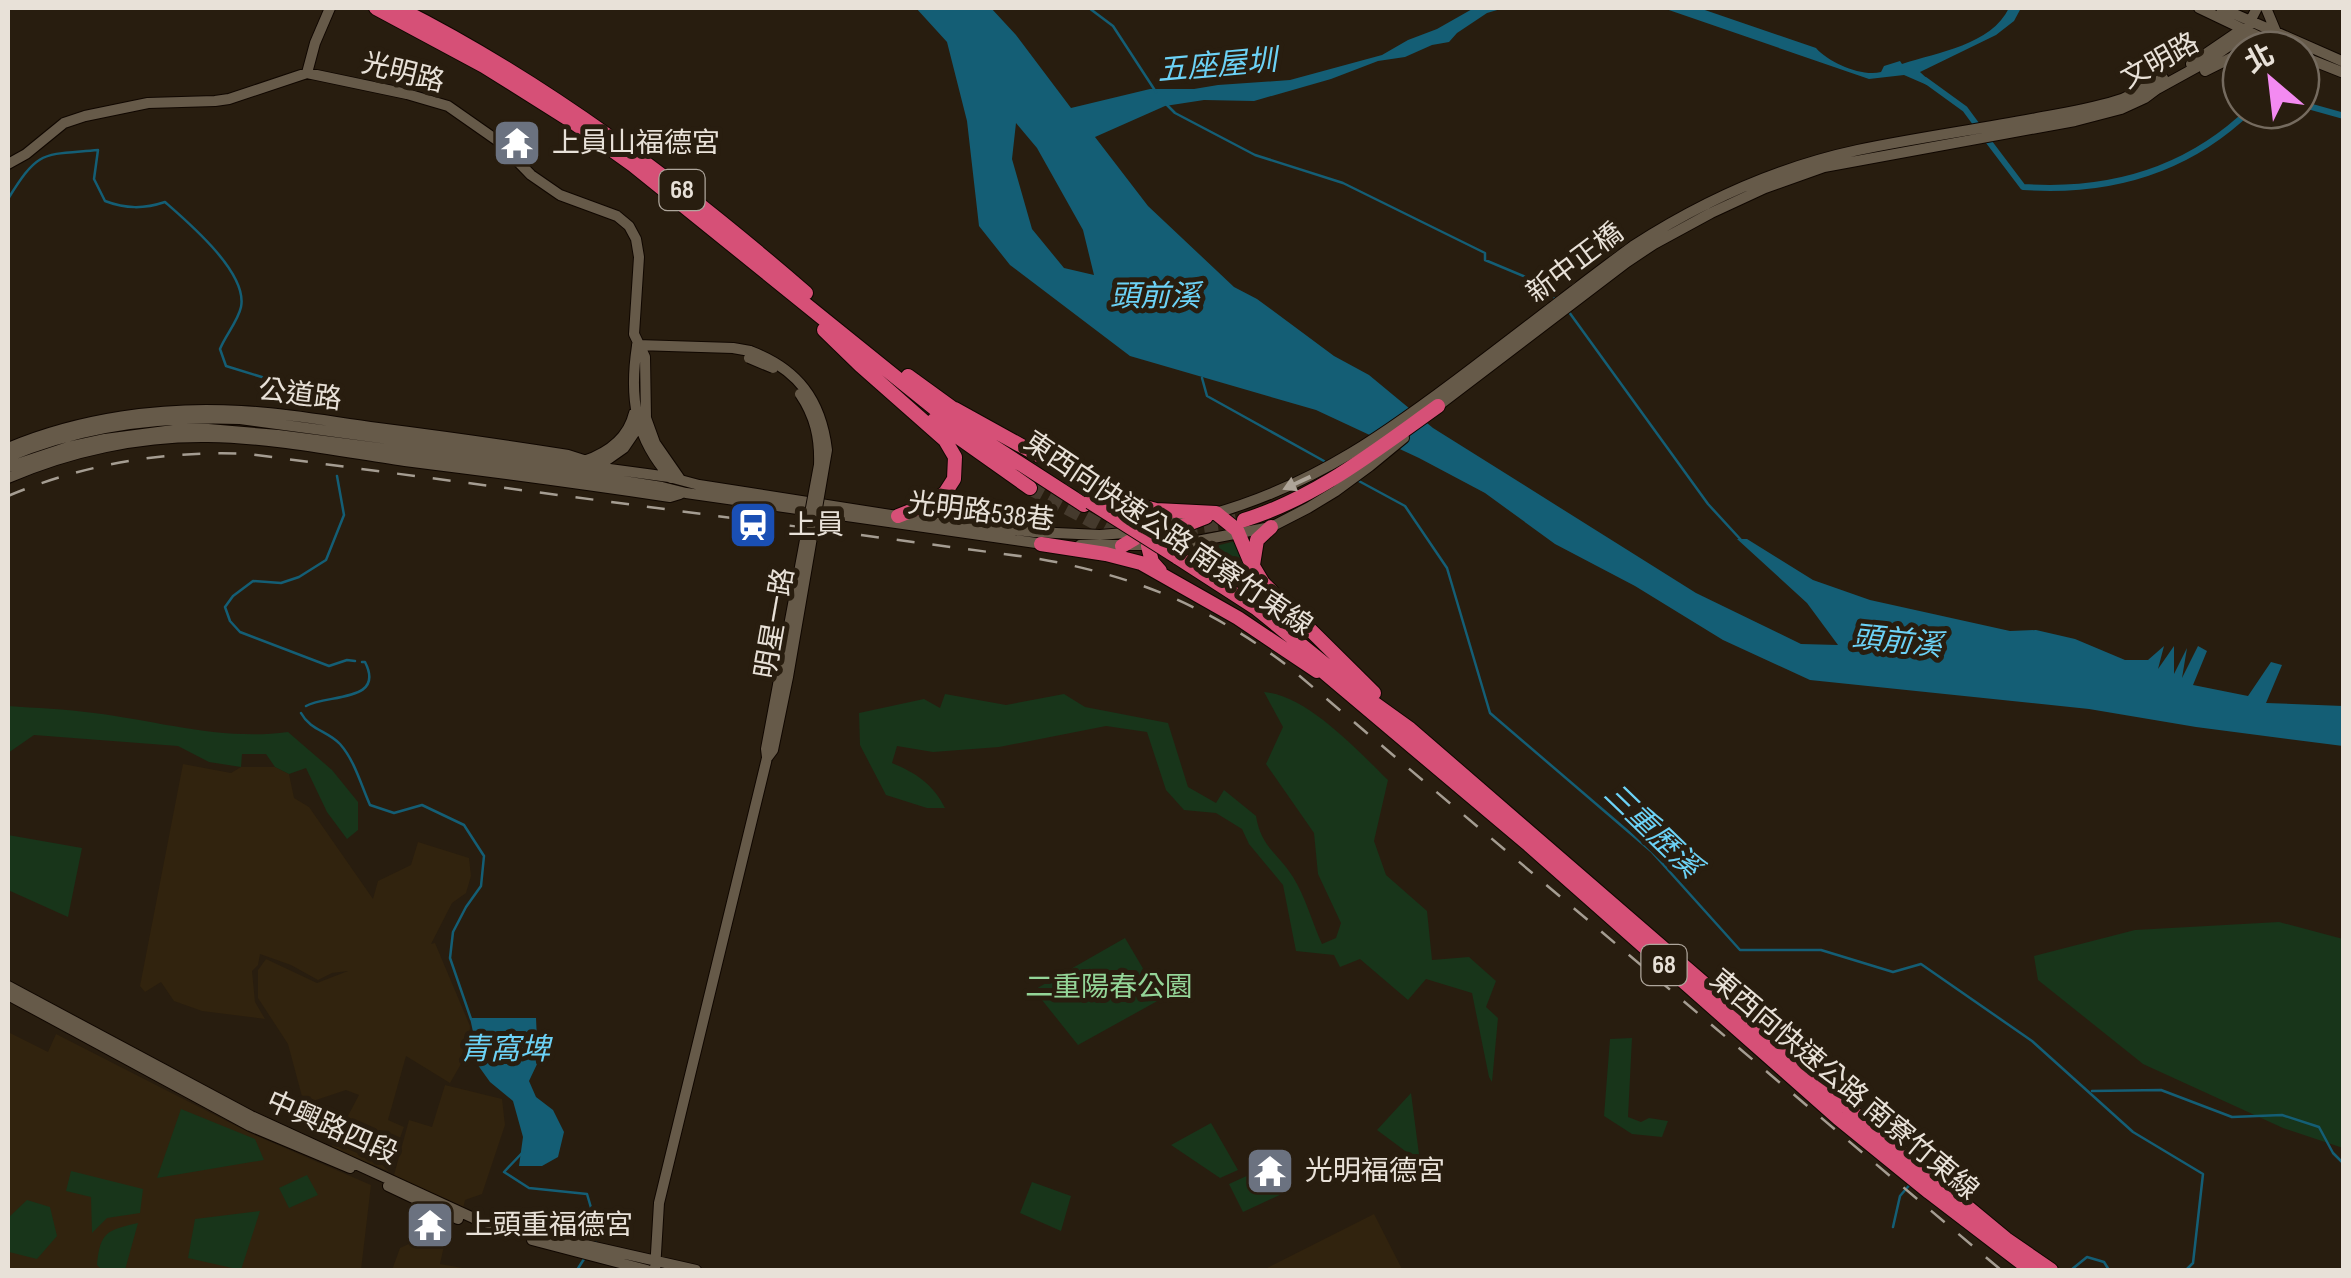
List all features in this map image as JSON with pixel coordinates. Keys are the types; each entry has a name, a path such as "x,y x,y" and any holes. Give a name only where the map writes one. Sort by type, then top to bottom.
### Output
{"highway":[{"name":"東西向快速公路 南寮竹東線","path":"376,8 484,66 570,120 633,165 934,408 1171,558 1276,634 1529,845 1838,1118 2002,1242 2051,1270"},
{"name":"東西向快速公路 南寮竹東線","path":"398,8 502,65 604,131 698,202 944,403 1087,503"},
{"path":"778,282 952,450 956,464 954,479 946,494 898,516"},
{"path":"888,388 1030,488"},
{"path":"944,403 1119,500 1156,510 1216,514 1242,527 1252,566 1264,583 1410,729"},
{"path":"1242,527 1333,481 1438,406"},
{"path":"1119,500 1134,519 1136,532 1134,540 1122,546"},
{"path":"1165,576 1152,562 1148,546 1165,533 1216,514"},
{"path":"1252,566 1257,540 1271,527"},
{"path":"1041,544 1142,562 1238,618 1332,682"},
{"name":"東西向快速公路 南寮竹東線","path":"1171,558 1256,608 1410,729 2032,1270"}],"street":[{"path":"307,73 314,43 330,8"},
{"path":"2199,8 2240,8"},
{"path":"2248,26 2257,8"},
{"path":"2220,11 2254,30"},
{"path":"2210,51 2218,34 2220,11"},
{"path":"2248,26 2264,30"},
{"name":"文明路","path":"1997,130 2116,101 2192,63 2248,26"},
{"name":"文明路","path":"1997,130 2075,122 2120,109 2214,58 2242,37 2248,26"},
{"path":"2321,52 2344,62"},
{"path":"2145,98 2161,94 2221,63"},
{"name":"光明路","path":"8,164 64,124 85,116 148,103 229,98 307,73 448,106 498,141 531,174 560,195 611,214 629,226 639,257 634,334 638,345 639,428 655,458 675,478"},
{"name":"新中正橋","path":"1271,527 1308,508 1370,466 1438,406 1664,238 1784,180 1824,167 1997,130"},
{"name":"新中正橋","path":"1216,514 1289,488 1359,450 1633,246 1686,216 1814,161 1997,130"},
{"name":"明星一路","path":"638,345 733,348 780,364 802,385 821,417 827,450 773,750 659,1203 656,1266"},
{"path":"564,482 579,475 623,436 640,405"},
{"name":"光明路","path":"640,405 655,443 686,493"},
{"name":"公道路","path":"8,448 76,426 131,415 201,409 312,418 514,446 675,478"},
{"name":"公道路","path":"8,458 65,438 131,424 201,418 270,422 567,463 593,463"},
{"name":"公道路","path":"8,467 68,446 166,430 208,428 579,475 686,493"},
{"path":"593,463 624,448 639,428"},
{"name":"公道路","path":"8,478 58,459 109,446 210,437 276,442 670,497 686,493"},
{"name":"光明路538巷","path":"675,478 721,489 898,516 1034,532 1136,532 1216,514"},
{"name":"光明路538巷","path":"686,493 1041,544 1176,545 1242,527 1271,527"},
{"name":"中興路四段","path":"8,986 251,1116 480,1221 656,1266 696,1270"},
{"name":"中興路四段","path":"8,995 250,1126 442,1212 478,1226 648,1270"}],"shaded area":[{"path":"183,764 231,773 241,767 275,767 289,774 294,798 309,807 373,899 378,881 411,865 418,842 469,858 471,876 466,893 452,903 431,944 435,943 470,1026 469,1050 450,1083 406,1056 388,1120 404,1127 388,1171 331,1148 359,1095 346,1090 304,1104 288,1044 258,998 258,970 266,959 317,983 348,971 318,980 260,954 252,971 255,1002 265,1019 202,1011 174,1001 161,982 145,992 140,986"},
{"path":"8,1032 48,1052 56,1034 252,1134 371,1185 361,1270 8,1270"},
{"path":"445,1085 502,1099 505,1125 482,1194 465,1200 463,1209 394,1175 409,1120 432,1127"},
{"path":"1374,1214 1402,1269 1263,1270"},
{"path":"413,1242 444,1246 440,1264 474,1270 392,1270 400,1248"}],"green space":[{"path":"1236,541 1298,624 1203,549"},
{"path":"1264,692 1280,695 1314,714 1388,780 1374,841 1386,875 1427,911 1432,960 1469,957 1496,981 1486,1007 1498,1018 1492,1082 1472,993 1426,979 1408,1000 1360,959 1340,967 1334,955 1296,951 1283,885 1249,844 1242,829 1216,813 1184,810 1166,790 1147,732 1106,726 999,747 933,752 897,746 892,763 923,780 945,808 927,808 886,795 860,745 859,713 924,699 940,708 945,694 1006,705 1064,694 1085,707 1168,723 1188,787 1216,803 1224,790 1256,816 1266,842 1298,885 1322,944 1336,938 1341,923 1318,874 1314,833 1266,764 1283,727"},
{"path":"8,706 94,713 215,732 288,732 332,770 358,802 358,830 347,839 327,812 306,768 289,774 275,767 266,754 242,754 241,767 209,762 178,746 34,735 8,753"},
{"path":"8,835 82,848 68,917 8,890"},
{"path":"2279,922 2343,939 2343,1148 2283,1128 2143,1064 2038,980 2034,956 2135,930"},
{"name":"二重陽春公園","path":"1125,938 1161,999 1078,1045 1034,990"},
{"path":"1632,1038 1628,1117 1641,1122 1649,1118 1668,1121 1662,1137 1632,1134 1604,1116 1610,1039"},
{"path":"1411,1093 1420,1162 1377,1130"},
{"path":"181,1109 255,1139 264,1160 157,1178"},
{"path":"1211,1123 1238,1170 1220,1178 1171,1145"},
{"path":"1262,1169 1267,1179 1276,1175 1284,1193 1243,1212 1229,1184"},
{"path":"71,1171 143,1189 140,1213 107,1218 92,1233 91,1197 66,1191"},
{"path":"307,1175 318,1195 289,1208 279,1188"},
{"path":"1032,1182 1071,1196 1061,1231 1020,1213"},
{"path":"27,1200 50,1207 57,1236 37,1259 9,1252 8,1248 8,1218"},
{"path":"260,1211 241,1270 188,1258 195,1219"},
{"path":"138,1223 125,1270 102,1270 97,1265 103,1239 112,1231"}],"water":[{"name":"頭前溪","path":"916,8 991,8 1071,108 1150,89 1290,80 1382,55 1474,8 1504,8 1487,13 1449,42 1405,57 1378,61 1254,101 1204,100 1165,106 1095,137 1148,206 1234,287 1257,299 1334,356 1369,375 1433,428 1696,593 1801,644 1838,645 1807,603 1737,539 1747,539 1813,580 1870,600 2010,631 2036,630 2075,639 2125,660 2148,660 2164,646 2158,669 2174,646 2174,674 2187,648 2182,678 2198,646 2207,651 2193,685 2248,696 2271,662 2282,665 2266,703 2343,706 2343,746 2089,709 1810,680 1723,640 1635,586 1555,544 1485,493 1419,458 1316,410 1130,356 1010,265 979,226 967,121 947,42","holes":["1016,123 1037,148 1083,230 1094,275 1064,268 1032,229 1012,159"]},
{"path":"1663,8 1699,8 1816,48 1846,68 1873,73 1881,72 1884,66 1900,61 1902,64 1977,39 2001,21 2009,8 2021,8 2014,21 1996,35 1920,72 1933,84 1927,85 1904,75 1869,79"},
{"name":"青窩埤","path":"470,1018 536,1018 538,1062 529,1081 536,1097 553,1110 564,1132 558,1157 542,1166 519,1166 523,1137 513,1101 490,1082 470,1054 475,1041"}],"waterway":[{"name":"五座屋圳","path":"1089,8 1113,26 1156,92"},
{"path":"1925,80 1965,109 1979,128"},
{"path":"1167,105 1175,113 1255,155 1343,183 1485,253 1485,260 1540,283 1556,300"},
{"path":"2321,110 2344,116"},
{"path":"1986,138 2023,187 2055,188 2145,174 2200,149 2227,130"},
{"path":"8,199 27,171 44,158 98,150 94,179 105,201 135,207 165,202 215,250 235,279 241,307 220,349 226,366 278,382 291,392"},
{"path":"1569,312 1708,504 1742,541"},
{"name":"三重歷溪","path":"1202,378 1207,396 1324,461"},
{"path":"337,476 344,515 326,560 281,583 253,581 225,607 240,632 329,666 355,661"},
{"name":"三重歷溪","path":"1357,480 1405,506 1447,568 1490,713 1651,851 1740,950 1821,950 1893,972 1921,964 2032,1041 2133,1132 2203,1174 2193,1263 2186,1270"},
{"path":"306,706 361,691 369,675 362,662"},
{"path":"301,713 345,751 370,805 394,813 422,805 464,825 484,856 481,886 453,932 450,958 471,1019"},
{"path":"2092,1091 2161,1090 2232,1117 2282,1115 2319,1127 2344,1164"},
{"path":"1927,1165 1939,1151"},
{"path":"523,1152 504,1172 529,1188 587,1194 599,1235 594,1243"},
{"path":"1893,1227 1900,1196 1912,1182"},
{"name":"三重歷溪","path":"2071,1270 2087,1257 2104,1262 2109,1270"},
{"path":"577,1270 584,1259"}],"tunnel":[{"path":"1030,488 1122,535"},
{"path":"1183,529 1236,521"}],"railway":[{"path":"8,496 66,475 126,461 187,454 249,454 1034,558 1104,574 1169,596 1229,627 1289,667 2001,1270"}],"place":[{"name":"上員山福德宮","path":"517,143"},
{"name":"上員","path":"753,525"},
{"name":"光明福德宮","path":"1270,1171"},
{"name":"上頭重福德宮","path":"430,1225"}]}
